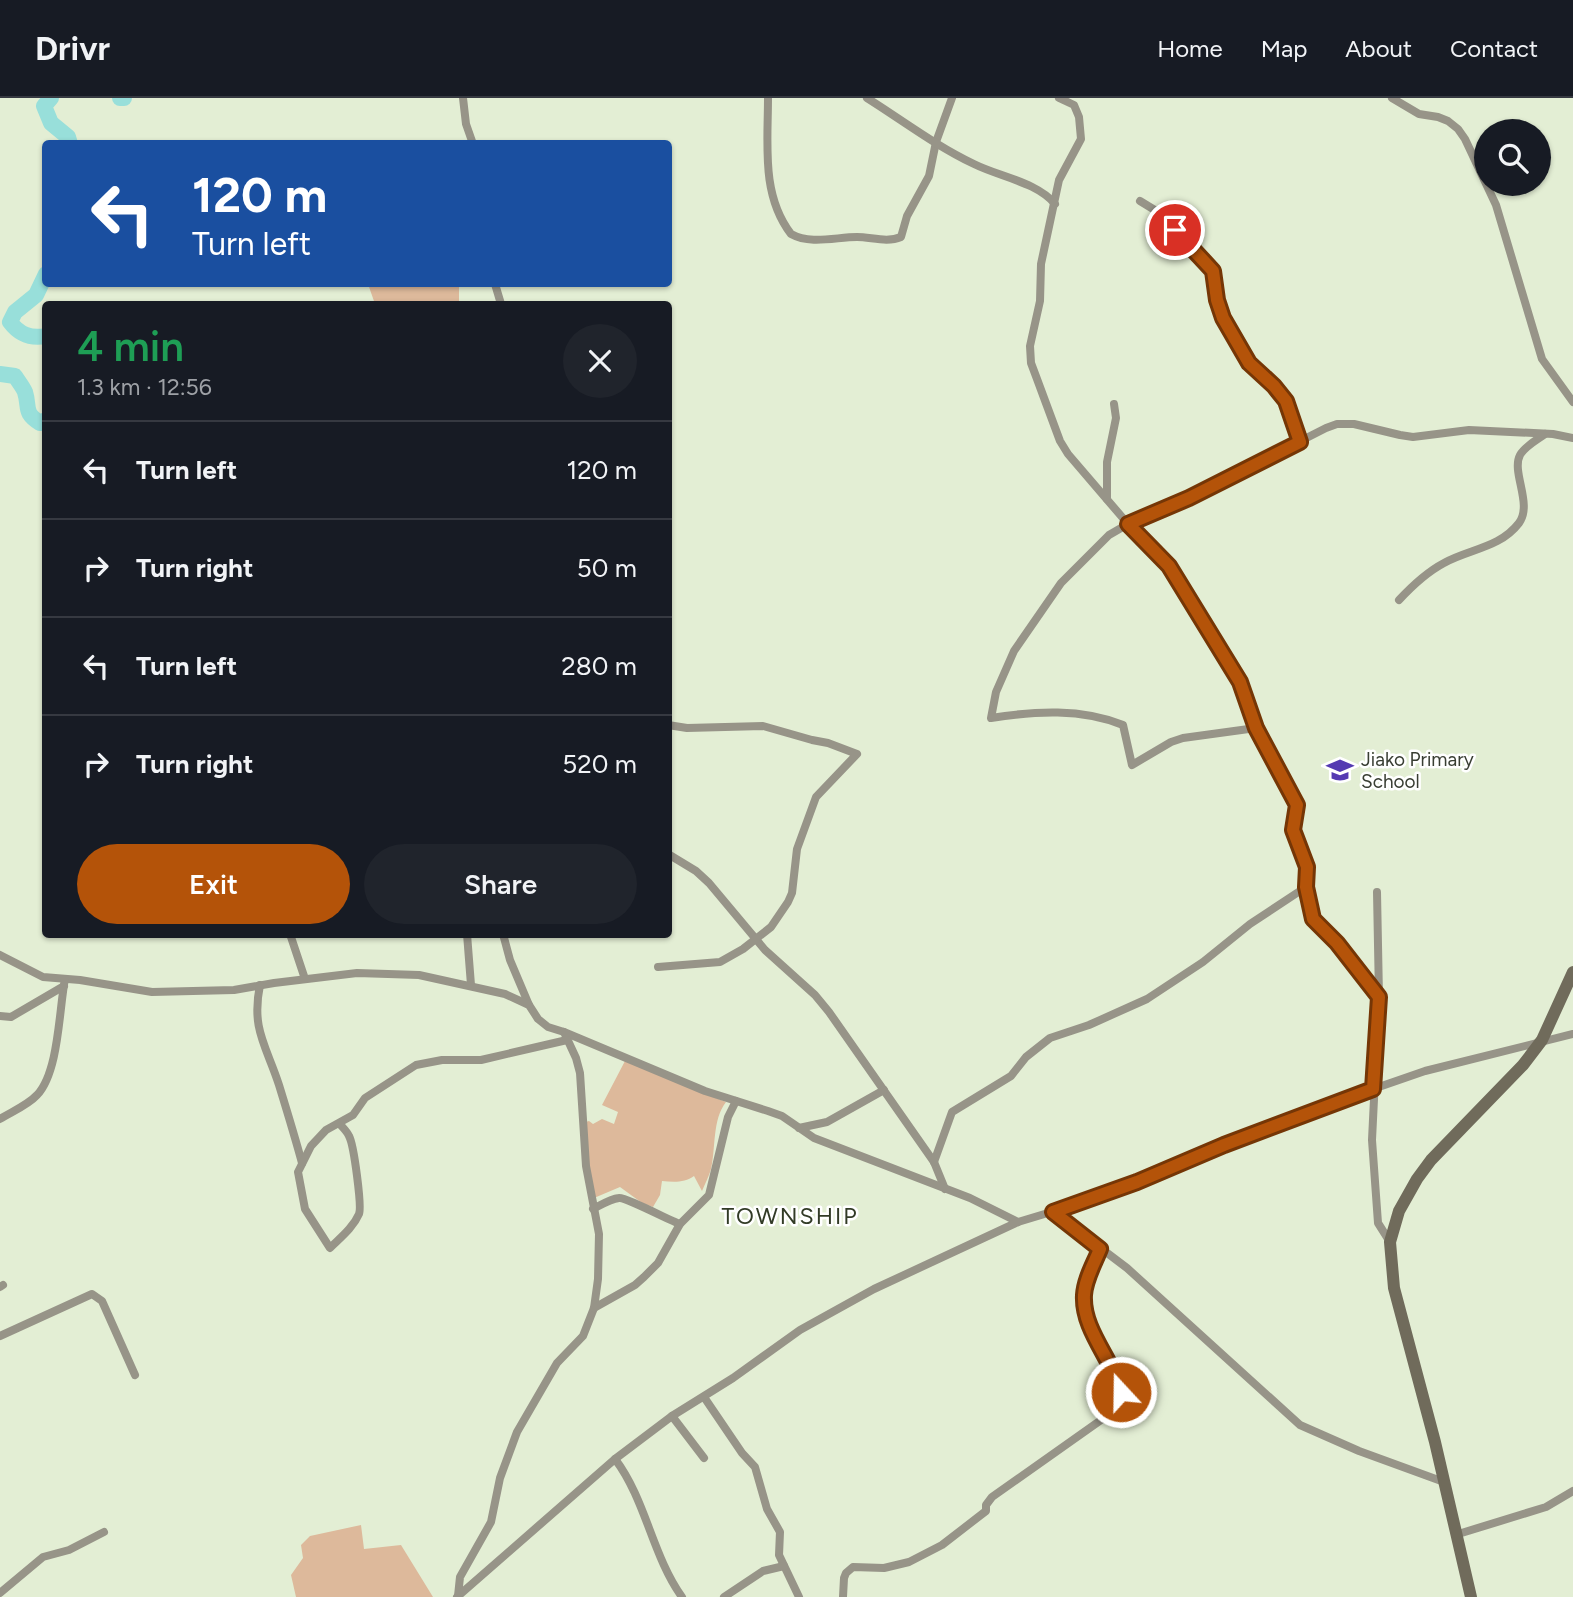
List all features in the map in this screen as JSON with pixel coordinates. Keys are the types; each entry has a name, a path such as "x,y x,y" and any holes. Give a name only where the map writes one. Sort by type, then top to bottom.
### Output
{"street":[{"path":"463,98 466,124 472,140"},
{"path":"768,98 770,189 786,227 797,237 811,239 856,237 888,240 901,237 907,216 929,176 936,142 952,98"},
{"path":"867,98 972,163 1034,187 1044,192 1055,204"},
{"path":"1059,98 1074,105 1082,131 1079,144 1059,180 1041,264 1040,301 1030,346 1031,363 1063,447 1128,524 1164,561 1200,614 1240,682 1256,728 1297,805 1293,830 1307,867 1306,887 1313,919 1337,943 1379,997"},
{"path":"1392,98 1419,114 1448,121 1465,139 1496,205 1542,359 1573,402"},
{"path":"1140,201 1158,212 1213,271 1217,300 1223,318 1249,363 1286,401 1300,442"},
{"path":"1107,499 1107,462 1116,418 1114,404"},
{"path":"1256,728 1183,738 1132,765 1123,725 1110,720 1075,713 1018,714 991,718 996,692 1009,661 1061,583 1109,536 1128,524 1189,498 1332,426 1361,424 1413,436 1469,430 1545,434 1573,439"},
{"path":"1399,600 1417,581 1444,563 1479,551 1517,526 1524,504 1518,460 1523,451 1545,434"},
{"path":"658,967 720,962 756,940 771,927 792,892 797,849 816,797 857,754 828,743 762,726 687,728 672,726"},
{"path":"672,856 709,883 765,950 815,995 934,1162 945,1189"},
{"path":"934,1162 952,1112 1010,1076 1026,1057 1050,1038 1147,999 1306,887"},
{"path":"1377,892 1379,997 1372,1139 1377,1213 1381,1231 1390,1242"},
{"path":"291,938 306,979"},
{"path":"467,938 471,985"},
{"path":"504,938 510,960 529,1004 542,1023 566,1036 782,1116 814,1138 970,1198 1018,1222"},
{"path":"0,955 43,977 152,992 234,990 306,979 357,974 396,974 419,975 471,985 529,1004"},
{"path":"1471,1597 1436,1442 1394,1288 1390,1242 1399,1211 1431,1160 1502,1089 1542,1040 1573,972"},
{"path":"0,1016 11,1017 64,982"},
{"path":"0,1119 36,1096 43,1084 59,1037 64,982"},
{"path":"260,985 255,1009 259,1031 302,1163"},
{"path":"458,1596 615,1459 672,1416 800,1330 919,1266 1018,1222 1137,1182 1224,1145 1373,1089 1425,1071 1573,1034"},
{"path":"339,1123 353,1146 356,1186 361,1206 351,1226 330,1248 305,1209 298,1172 318,1139 339,1123 353,1115 365,1098 416,1065 442,1060 481,1060 566,1036"},
{"path":"458,1596 460,1577 491,1522 499,1478 517,1432 557,1363 569,1347 583,1336 594,1308 599,1234 586,1166 580,1073 566,1036"},
{"path":"799,1128 827,1122 884,1090"},
{"path":"594,1308 644,1277 658,1263 680,1224 709,1195 728,1117 736,1101"},
{"path":"593,1209 611,1200 623,1198 661,1218 680,1224"},
{"path":"1053,1212 1127,1268 1300,1425 1359,1451 1444,1482"},
{"path":"843,1597 844,1577 850,1569 860,1566 888,1567 909,1562 939,1547 986,1511 992,1497 1118,1408 1121,1392 1117,1378 1097,1340 1084,1299 1090,1272 1100,1249"},
{"path":"0,1336 92,1294 102,1301 135,1375"},
{"path":"704,1397 742,1452 755,1466 767,1509 780,1532 778,1550 783,1566 799,1597"},
{"path":"672,1416 704,1458"},
{"path":"615,1459 630,1482 669,1577 682,1597"},
{"path":"1455,1535 1546,1507 1573,1491"},
{"path":"0,1592 43,1556 69,1550 104,1532"},
{"path":"724,1597 763,1572 783,1566"}],"shaded area":[{"path":"369,287 459,287 459,301 374,301"},
{"path":"625,1061 726,1102 718,1117 713,1161 702,1191 694,1176 683,1181 662,1181 660,1195 653,1207 642,1203 620,1187 594,1198 582,1123 589,1121 593,1124 602,1119 614,1124 618,1112 602,1105"},
{"path":"361,1525 364,1549 401,1545 433,1597 296,1597 291,1575 303,1558 301,1545 310,1536"}],"waterway":[{"path":"51,98 44,106 51,123 69,140"},
{"path":"42,282 36,295 15,312 10,322 25,335 42,336"},
{"path":"0,374 15,376 25,392 31,416 42,422"}],"place":[{"name":"Jiako Primary School","path":"1340,770"}],"district":[{"name":"TOWNSHIP","path":"790,1216"}],"route":[{"path":"1121,1392 1113,1368 1097,1340 1084,1299 1090,1272 1100,1249 1053,1212 1137,1182 1224,1145 1373,1089 1379,997 1337,943 1313,919 1306,887 1307,867 1293,830 1297,805 1256,728 1240,682 1169,566 1128,524 1189,498 1300,442 1286,401 1249,363 1223,318 1217,300 1215,278 1209,264 1175,230"}]}
